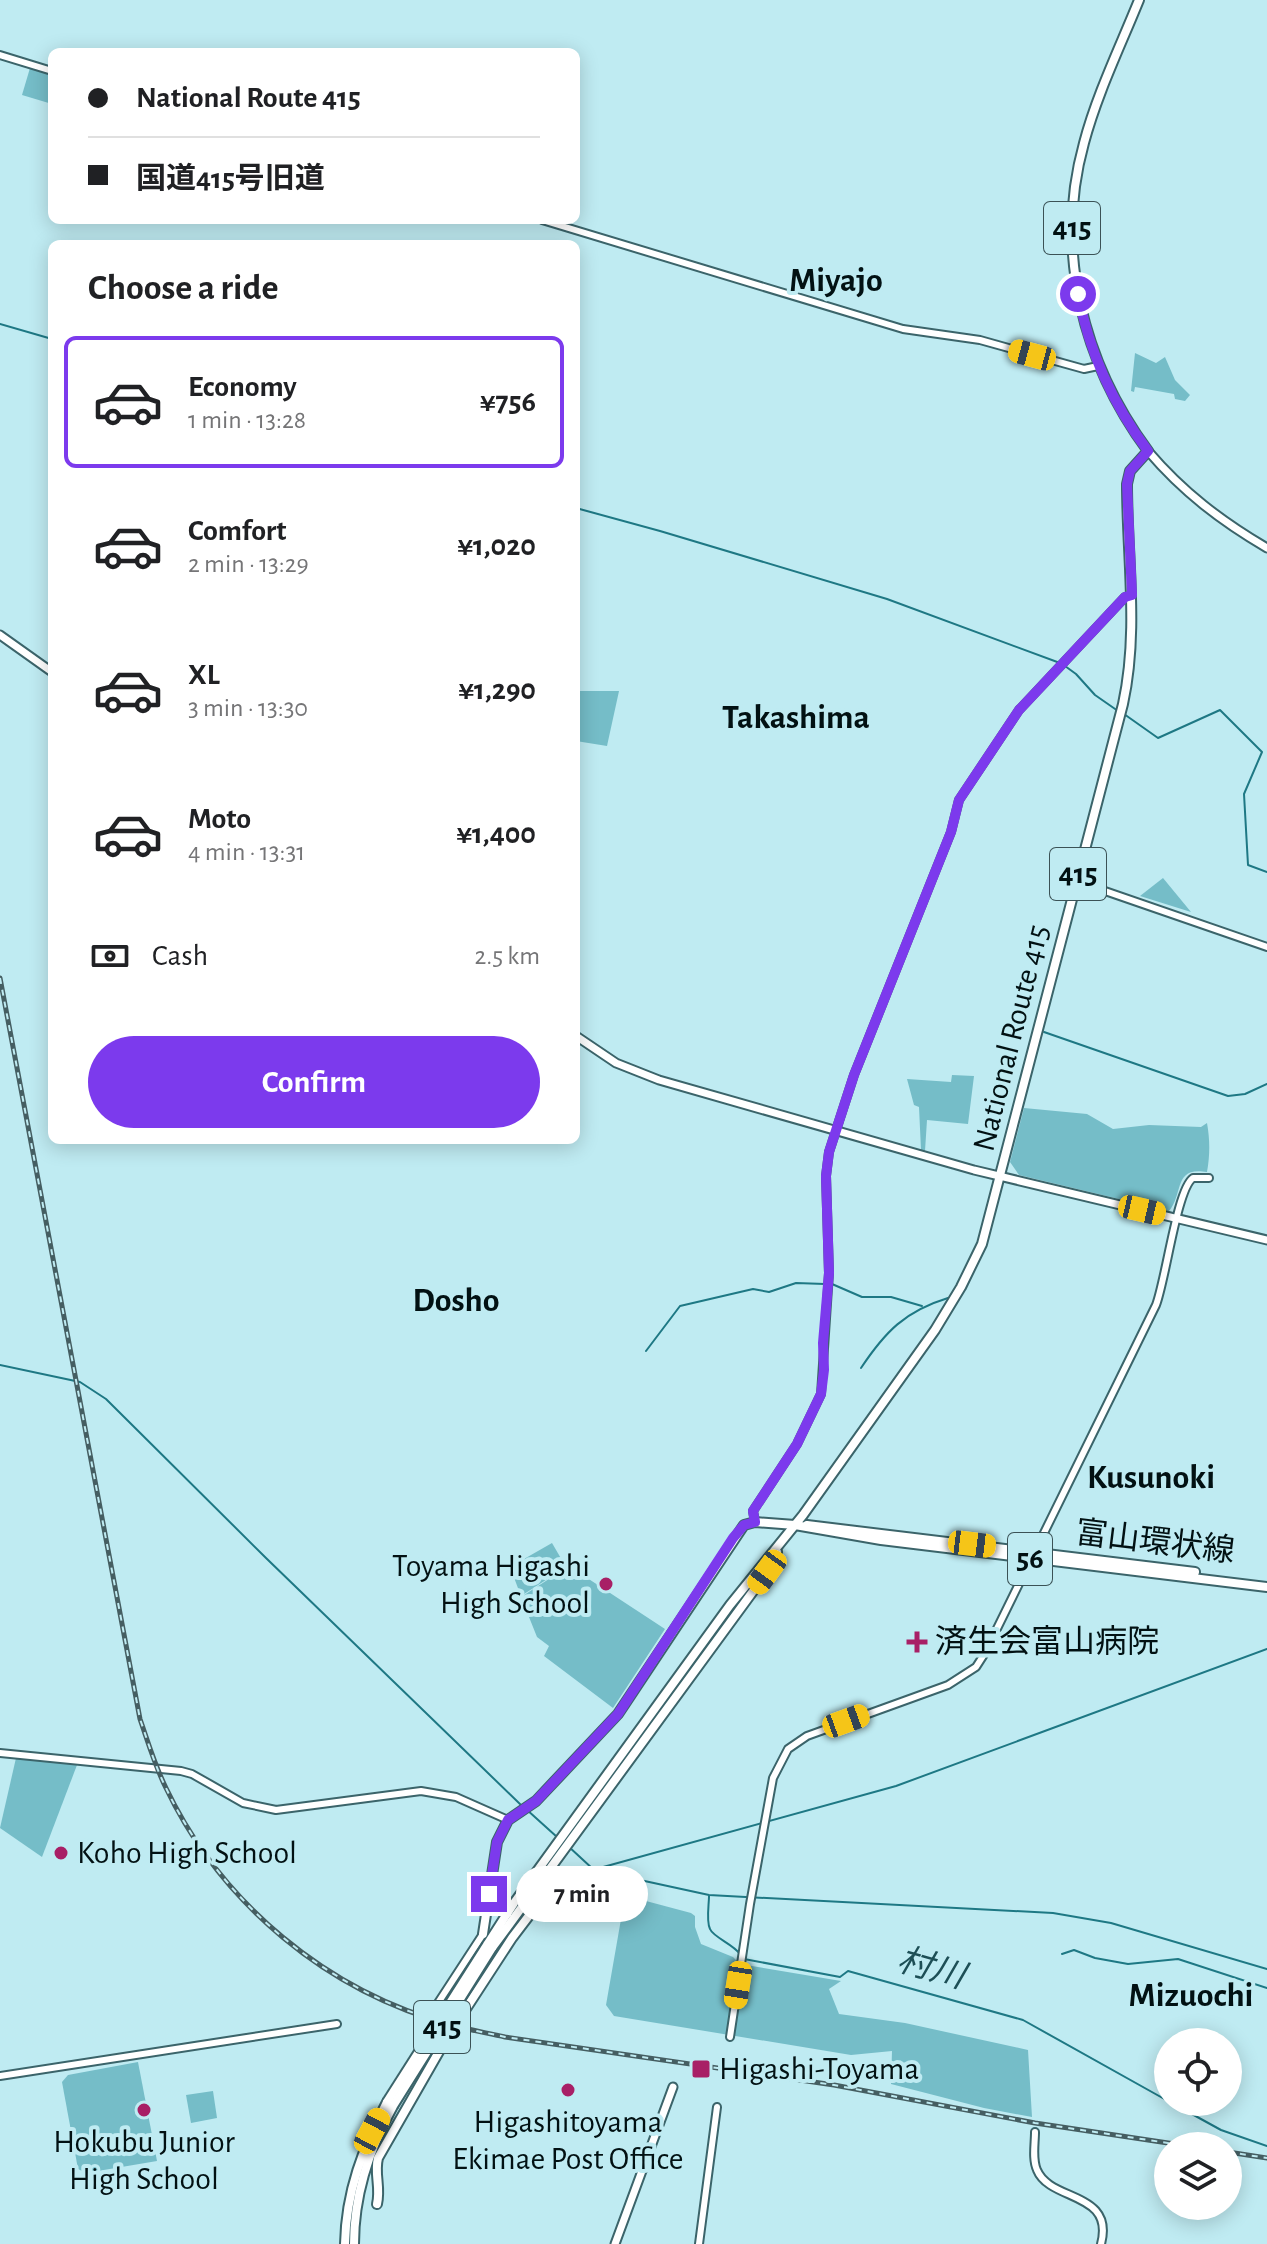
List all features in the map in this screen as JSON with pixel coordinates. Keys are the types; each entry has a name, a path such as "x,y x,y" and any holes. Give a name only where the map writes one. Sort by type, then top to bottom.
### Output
{"main road":[{"name":"415","path":"1139,0 1084,142 1074,198 1075,275 1098,366 1116,404 1148,451"},
{"path":"1148,451 1194,499 1216,517 1267,548"},
{"name":"National Route 415","path":"345,2244 349,2195 363,2149 489,1947 730,1605 795,1525 935,1330 982,1244 1128,681 1132,595 1127,484 1130,471 1148,451"},
{"path":"0,635 48,669"},
{"path":"580,1039 635,1073 1001,1177 1267,1240"},
{"path":"483,1934 495,1850 508,1820 533,1804 627,1702 733,1538 744,1525 755,1522"},
{"name":"富山環状線","path":"755,1522 795,1525 881,1540 1267,1584"},
{"name":"415","path":"458,2021 512,1938 550,1888 568,1873"},
{"name":"415","path":"377,2204 379,2191 375,2169 378,2158 441,2048"},
{"path":"615,2244 673,2087"},
{"name":"National Route 415","path":"354,2244 362,2175 390,2104"}],"street":[{"path":"0,55 48,70"},
{"path":"555,224 903,329 980,340 1084,369 1098,366"},
{"path":"755,1522 753,1511 797,1444 821,1394 829,1273 826,1176 835,1131 891,979 951,832 959,800 1019,710 1125,597 1132,595"},
{"path":"1076,881 1267,947"},
{"path":"730,2037 758,1853 773,1778 782,1759 788,1749 807,1736 948,1685 976,1667 1156,1305 1166,1276 1187,1182 1193,1178 1209,1178"},
{"path":"0,1753 181,1771 243,1803 276,1810 421,1791 456,1797 508,1820"},
{"path":"458,2021 436,2006 483,1934"},
{"path":"0,2076 337,2024"},
{"path":"699,2244 717,2107"},
{"path":"1035,2132 1038,2173 1044,2181 1086,2202 1097,2213 1102,2225 1101,2244"}],"shaded area":[{"path":"30,68 48,74 48,103 22,95"},
{"path":"1135,353 1156,363 1165,357 1175,380 1190,395 1185,401 1175,399 1174,394 1135,387 1134,392 1131,391"},
{"path":"580,691 619,691 607,746 580,742"},
{"path":"1163,878 1191,912 1140,896"},
{"path":"952,1075 974,1076 968,1124 927,1120 925,1151 921,1150 919,1107 914,1105 907,1079 951,1082"},
{"path":"1024,1108 1087,1114 1113,1129 1149,1125 1201,1127 1207,1123 1207,1172 1196,1171 1184,1177 1169,1211 1019,1175 1010,1162"},
{"path":"552,1543 566,1567 521,1596 510,1567"},
{"path":"566,1568 575,1570 665,1629 613,1708 544,1656 549,1646 537,1637 521,1597"},
{"path":"16,1758 77,1765 42,1857 0,1828"},
{"path":"631,1897 691,1913 695,1916 701,1944 733,1957 740,1964 841,1981 829,1989 839,2014 905,2023 1028,2050 1032,2117 891,2084 892,2051 851,2055 614,2016 606,2005 624,1902"},
{"path":"138,2062 157,2161 86,2173 78,2169 62,2082 68,2075"},
{"path":"213,2091 217,2118 191,2123 186,2095"}],"waterway":[{"path":"0,324 48,338"},
{"path":"580,509 887,599 1060,663"},
{"path":"1065,666 1095,695 1118,711"},
{"path":"1124,714 1158,738 1220,710 1262,752 1244,794 1248,865 1267,872"},
{"path":"1044,1032 1228,1096 1245,1094 1267,1084"},
{"path":"646,1351 680,1306 753,1289 769,1292 796,1283 825,1284"},
{"path":"832,1284 862,1297 891,1297 922,1306"},
{"path":"861,1368 897,1324 920,1309 948,1298"},
{"path":"0,1365 80,1382 106,1399 521,1805"},
{"path":"596,1869 896,1786 1267,1649"},
{"path":"526,1809 557,1837"},
{"path":"568,1846 594,1870 709,1895 1053,1913 1111,1923 1267,1969"},
{"name":"村川","path":"709,1896 710,1929 740,1954"},
{"path":"1062,1954 1074,1950 1095,1958 1128,1964 1178,1959 1267,1988"},
{"name":"村川","path":"744,1959 840,1977 848,1971 1023,2020 1154,2093"},
{"name":"村川","path":"1196,2116 1221,2130 1267,2146"}],"railway":[{"path":"0,978 140,1719 162,1780 189,1830 216,1869 248,1905 321,1966 362,1990 406,2010 458,2027 505,2037 834,2085 1035,2123 1154,2141"},
{"path":"1242,2154 1267,2158"}],"place":[{"name":"Toyama Higashi High School","path":"606,1584"},
{"name":"済生会富山病院","path":"917,1642"},
{"name":"Koho High School","path":"61,1853"},
{"name":"Higashi-Toyama","path":"701,2069"},
{"name":"Higashitoyama Ekimae Post Office","path":"568,2090"},
{"name":"Hokubu Junior High School","path":"144,2110"}],"district":[{"name":"Miyajo","path":"836,281"},
{"name":"Takashima","path":"796,718"},
{"name":"Dosho","path":"456,1301"},
{"name":"Kusunoki","path":"1151,1478"},
{"name":"Mizuochi","path":"1191,1996"}],"route":[{"path":"489,1894 497,1842 508,1820 536,1801 627,1702 733,1538 744,1525 755,1522 753,1511 797,1444 818,1404 824,1378 823,1343 829,1273 826,1176 829,1152 854,1075 951,832 959,800 1019,710 1109,618 1125,597 1132,595 1127,484 1136,461 1148,451 1116,404 1098,366 1078,294"}]}
